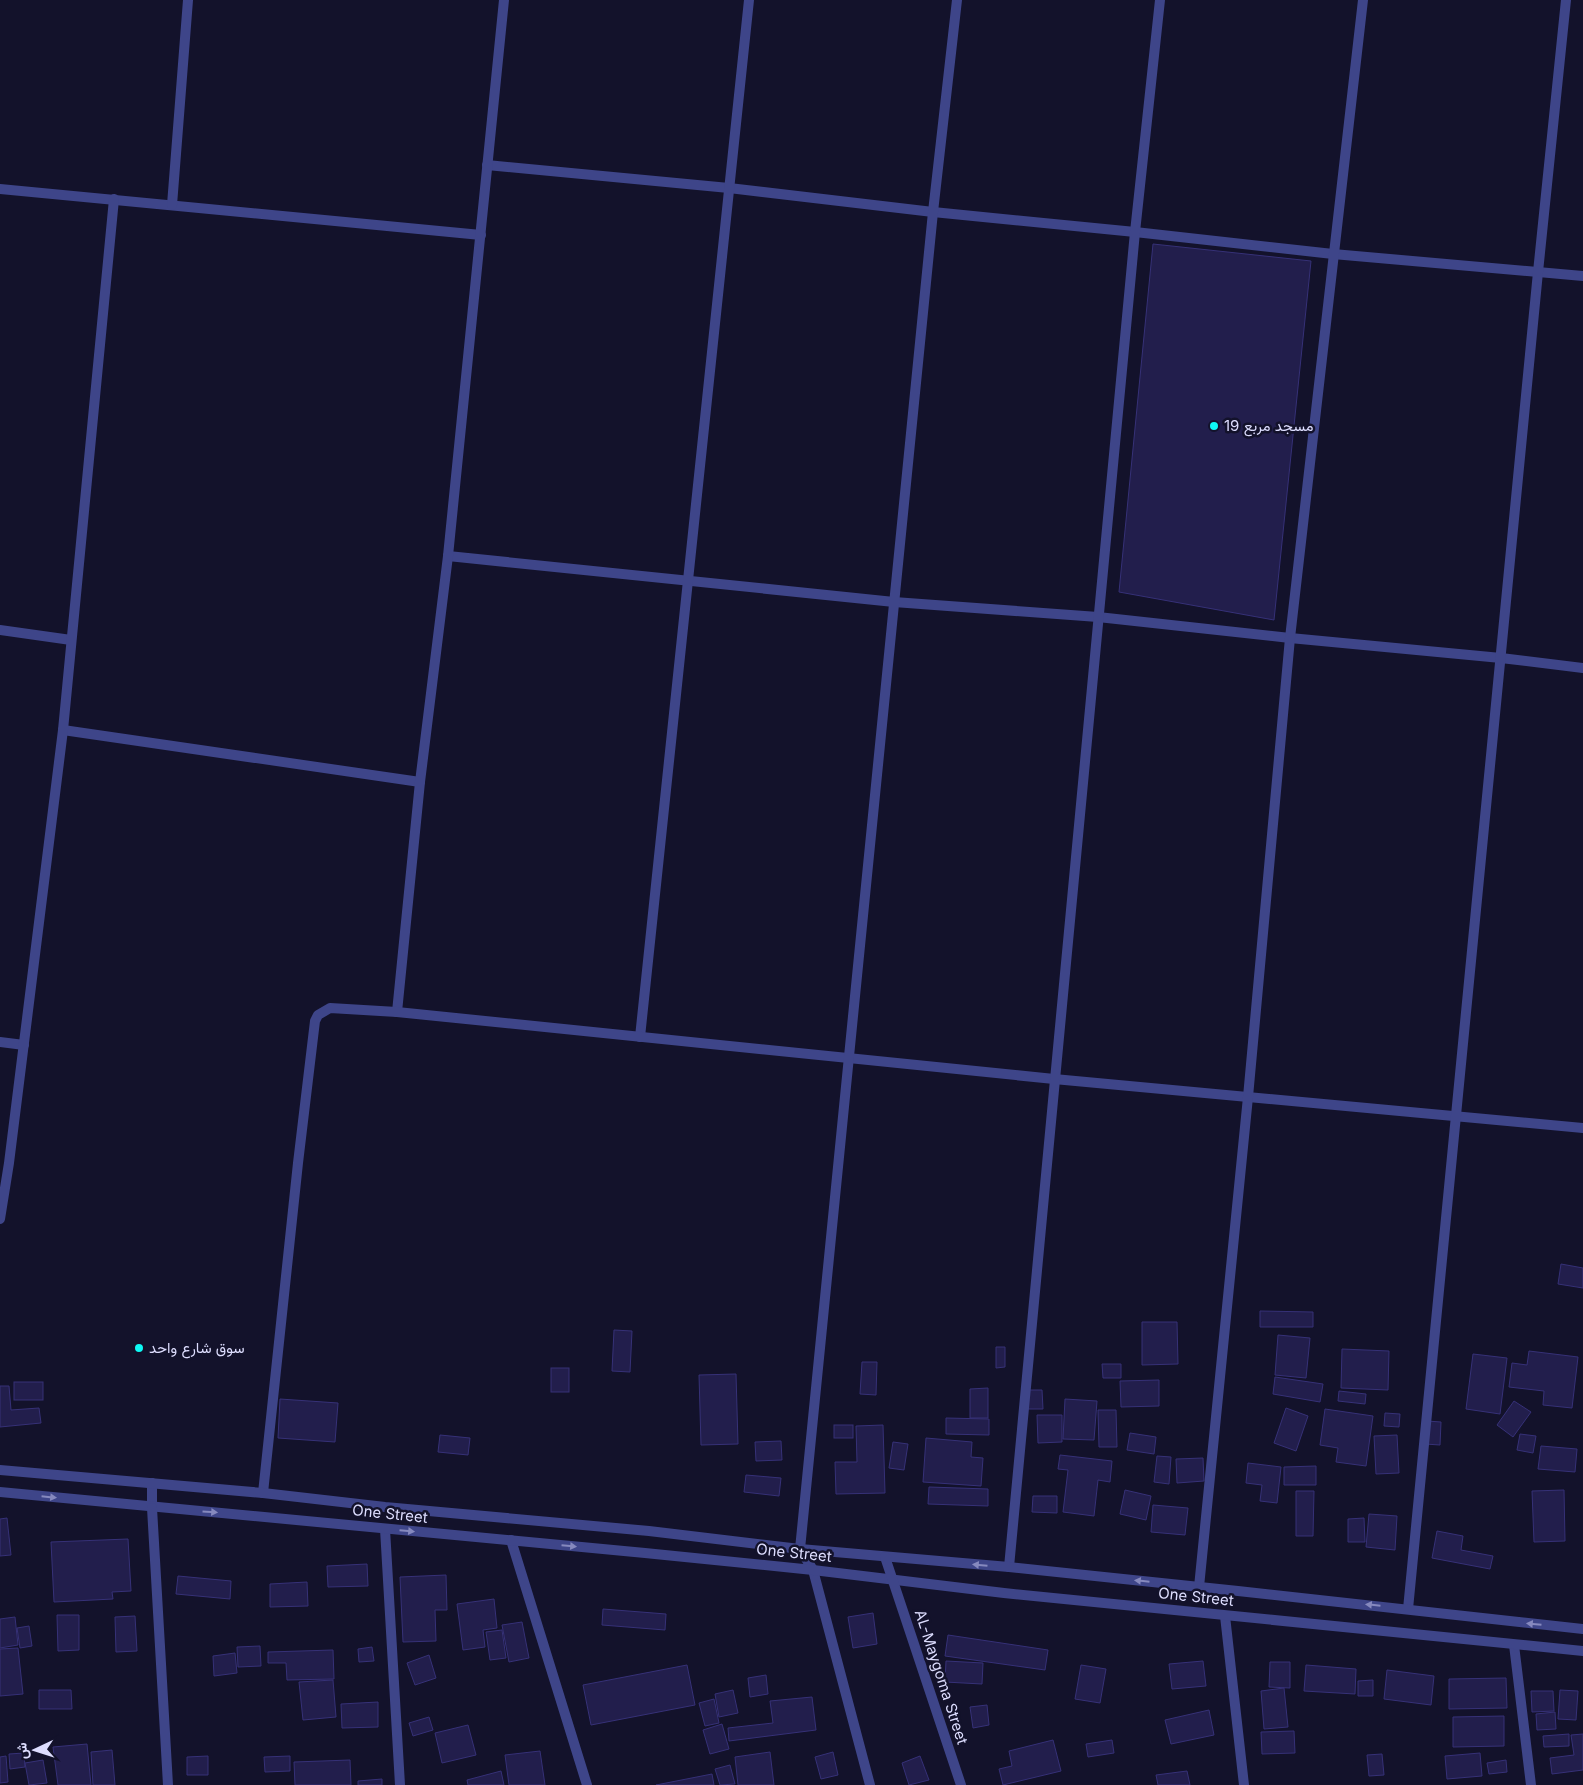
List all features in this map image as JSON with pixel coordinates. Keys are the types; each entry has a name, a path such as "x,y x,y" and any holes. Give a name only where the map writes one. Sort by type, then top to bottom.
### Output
{"street":[{"path":"172,205 188,0"},
{"path":"397,1012 420,782 448,556 504,0"},
{"path":"640,1037 749,0"},
{"path":"870,1785 813,1570 800,1548 933,212 957,0"},
{"path":"1009,1567 1135,232 1160,0"},
{"path":"1199,1587 1248,1097 1290,638 1363,0"},
{"path":"1408,1609 1566,0"},
{"path":"487,165 729,188 933,212 1333,254 1583,276"},
{"path":"0,188 481,236"},
{"path":"0,1219 9,1163 63,730 70,640 114,200"},
{"path":"448,556 894,602 1098,617 1583,668"},
{"path":"0,630 70,640"},
{"path":"63,730 420,782"},
{"path":"263,1493 315,1021 318,1015 330,1008 397,1012 1054,1079 1583,1128"},
{"path":"0,1042 24,1044"},
{"name":"One Street","path":"0,1470 263,1493 385,1507 649,1531 885,1557 1009,1567 1583,1629"},
{"path":"152,1483 168,1785"},
{"name":"One Street","path":"0,1492 813,1570 1004,1593 1583,1652"},
{"path":"385,1529 400,1785"},
{"path":"511,1540 587,1785"},
{"name":"AL-Maygoma Street","path":"885,1557 961,1785"},
{"path":"1225,1616 1244,1785"},
{"path":"1514,1645 1531,1785"}],"building":[{"name":"مسجد مربع 19","path":"1153,244 1311,261 1274,620 1119,592"},
{"path":"1561,1264 1583,1268 1583,1288 1558,1284"},
{"path":"1260,1311 1313,1312 1313,1327 1260,1327"},
{"path":"1142,1322 1177,1322 1178,1364 1142,1365"},
{"path":"614,1330 632,1331 630,1372 612,1371"},
{"path":"1278,1335 1310,1338 1306,1378 1275,1375"},
{"path":"996,1347 1005,1347 1005,1367 996,1368"},
{"path":"1342,1349 1389,1351 1388,1390 1341,1388"},
{"path":"1529,1351 1578,1357 1572,1408 1543,1405 1544,1391 1509,1387 1512,1363 1527,1365"},
{"path":"1473,1354 1507,1358 1500,1414 1466,1409"},
{"path":"862,1362 877,1362 876,1395 860,1394"},
{"path":"1102,1364 1121,1364 1121,1378 1103,1378"},
{"path":"551,1368 569,1368 569,1392 551,1392"},
{"path":"736,1374 738,1444 701,1445 699,1375"},
{"path":"1275,1377 1323,1384 1320,1402 1273,1394"},
{"path":"1159,1380 1159,1406 1121,1407 1120,1381"},
{"path":"14,1382 43,1382 43,1400 14,1400"},
{"path":"0,1386 9,1386 11,1410 39,1408 41,1423 0,1427"},
{"path":"988,1388 988,1418 970,1418 970,1389"},
{"path":"1023,1390 1042,1390 1043,1409 1023,1409"},
{"path":"1339,1391 1366,1394 1365,1404 1338,1401"},
{"path":"280,1399 338,1403 335,1442 278,1438"},
{"path":"1065,1399 1097,1401 1094,1440 1063,1439"},
{"path":"1514,1401 1531,1412 1513,1437 1497,1425"},
{"path":"1286,1408 1308,1416 1296,1451 1274,1443"},
{"path":"1325,1409 1373,1416 1366,1466 1336,1462 1338,1448 1320,1445"},
{"path":"1098,1410 1116,1410 1117,1447 1099,1447"},
{"path":"1385,1413 1400,1414 1399,1427 1384,1426"},
{"path":"1037,1415 1062,1415 1062,1442 1038,1443"},
{"path":"946,1418 989,1419 989,1435 946,1434"},
{"path":"1427,1421 1441,1422 1440,1445 1425,1444"},
{"path":"834,1425 853,1425 853,1438 834,1438"},
{"path":"883,1425 885,1493 836,1494 835,1462 857,1462 856,1426"},
{"path":"1130,1433 1156,1437 1154,1454 1127,1450"},
{"path":"1520,1434 1536,1436 1533,1453 1517,1450"},
{"path":"440,1435 470,1438 468,1455 438,1452"},
{"path":"1397,1435 1399,1473 1376,1474 1374,1436"},
{"path":"926,1438 972,1442 971,1457 983,1458 981,1486 923,1482"},
{"path":"781,1441 782,1460 756,1461 755,1442"},
{"path":"893,1442 908,1444 904,1470 889,1468"},
{"path":"1541,1446 1577,1449 1575,1472 1538,1469"},
{"path":"1060,1455 1112,1461 1110,1482 1098,1480 1094,1516 1063,1512 1068,1470 1058,1469"},
{"path":"1157,1456 1171,1457 1169,1484 1154,1482"},
{"path":"1203,1458 1204,1481 1177,1483 1176,1459"},
{"path":"1248,1463 1281,1467 1277,1503 1260,1501 1262,1485 1246,1483"},
{"path":"1316,1466 1316,1485 1284,1485 1284,1467"},
{"path":"746,1475 781,1478 779,1496 744,1492"},
{"path":"929,1487 988,1489 988,1506 928,1504"},
{"path":"1125,1490 1151,1496 1146,1520 1120,1514"},
{"path":"1564,1490 1565,1541 1534,1542 1532,1491"},
{"path":"1296,1491 1314,1491 1313,1536 1296,1536"},
{"path":"1033,1496 1057,1496 1057,1513 1032,1512"},
{"path":"1153,1505 1188,1508 1185,1535 1151,1532"},
{"path":"1369,1514 1397,1516 1395,1550 1366,1547"},
{"path":"7,1518 11,1555 0,1556 0,1519"},
{"path":"1364,1518 1365,1542 1348,1542 1348,1519"},
{"path":"1437,1531 1463,1536 1461,1550 1493,1556 1490,1569 1432,1558"},
{"path":"128,1539 131,1591 112,1592 113,1599 54,1602 51,1542"},
{"path":"367,1564 368,1586 328,1587 327,1566"},
{"path":"446,1575 447,1610 435,1610 436,1641 403,1642 400,1577"},
{"path":"178,1576 231,1581 230,1599 176,1594"},
{"path":"307,1582 308,1606 270,1607 270,1584"},
{"path":"494,1599 497,1628 483,1630 485,1647 463,1650 457,1604"},
{"path":"603,1609 666,1614 665,1630 602,1625"},
{"path":"873,1613 877,1644 853,1648 848,1617"},
{"path":"57,1615 79,1615 79,1650 58,1651"},
{"path":"135,1616 137,1651 116,1652 115,1617"},
{"path":"15,1617 18,1645 0,1648 0,1619"},
{"path":"522,1622 529,1658 509,1662 502,1625"},
{"path":"29,1626 32,1646 20,1648 17,1628"},
{"path":"502,1630 506,1658 490,1660 486,1632"},
{"path":"948,1635 1048,1650 1045,1670 945,1656"},
{"path":"260,1646 261,1666 238,1667 237,1647"},
{"path":"372,1647 374,1661 359,1662 358,1649"},
{"path":"18,1648 23,1694 0,1696 0,1649"},
{"path":"333,1650 334,1679 287,1680 286,1663 268,1663 268,1652"},
{"path":"235,1653 237,1673 214,1676 213,1656"},
{"path":"429,1655 436,1678 415,1685 407,1663"},
{"path":"946,1661 983,1663 982,1684 945,1682"},
{"path":"1203,1661 1206,1686 1172,1689 1169,1664"},
{"path":"1270,1662 1290,1662 1290,1688 1269,1687"},
{"path":"687,1665 695,1705 591,1725 583,1685"},
{"path":"1081,1665 1106,1669 1100,1703 1075,1699"},
{"path":"1306,1665 1356,1669 1355,1694 1304,1691"},
{"path":"1387,1670 1434,1676 1431,1705 1384,1699"},
{"path":"766,1675 768,1694 750,1697 748,1678"},
{"path":"1506,1678 1507,1708 1449,1709 1449,1679"},
{"path":"333,1680 336,1717 303,1720 299,1682"},
{"path":"1373,1680 1373,1696 1358,1696 1358,1681"},
{"path":"1284,1688 1288,1727 1264,1729 1261,1691"},
{"path":"39,1690 71,1690 72,1709 39,1709"},
{"path":"733,1690 738,1713 719,1717 715,1694"},
{"path":"1560,1690 1578,1691 1576,1720 1558,1719"},
{"path":"1531,1691 1553,1691 1554,1711 1532,1712"},
{"path":"812,1697 816,1730 729,1741 728,1728 773,1723 770,1701"},
{"path":"714,1699 719,1723 705,1726 699,1703"},
{"path":"378,1702 378,1727 342,1728 341,1704"},
{"path":"987,1705 989,1725 973,1728 970,1707"},
{"path":"1209,1710 1214,1735 1171,1744 1165,1720"},
{"path":"1555,1712 1556,1729 1537,1730 1536,1714"},
{"path":"1504,1716 1504,1746 1453,1747 1453,1717"},
{"path":"429,1717 433,1730 413,1736 409,1723"},
{"path":"722,1724 729,1749 710,1754 703,1730"},
{"path":"468,1725 476,1755 442,1763 435,1733"},
{"path":"1294,1731 1295,1753 1262,1754 1261,1732"},
{"path":"1569,1734 1569,1746 1544,1747 1543,1736"},
{"path":"1583,1734 1583,1770 1552,1774 1550,1758 1574,1755 1571,1735"},
{"path":"1053,1740 1061,1771 1003,1785 999,1769 1012,1766 1009,1751"},
{"path":"1112,1740 1114,1753 1088,1757 1086,1744"},
{"path":"87,1744 91,1785 58,1785 53,1747"},
{"path":"112,1750 115,1785 93,1785 91,1752"},
{"path":"540,1751 545,1785 509,1785 505,1755"},
{"path":"770,1752 774,1785 738,1785 735,1757"},
{"path":"833,1752 838,1775 821,1779 815,1757"},
{"path":"24,1753 25,1767 10,1769 9,1754"},
{"path":"1480,1753 1482,1776 1447,1779 1445,1756"},
{"path":"1382,1754 1384,1775 1369,1776 1367,1755"},
{"path":"6,1756 8,1782 0,1783 0,1757"},
{"path":"208,1756 208,1775 187,1775 187,1757"},
{"path":"290,1756 290,1771 265,1772 264,1757"},
{"path":"920,1756 929,1780 909,1785 902,1763"},
{"path":"43,1760 47,1783 29,1785 25,1763"},
{"path":"350,1760 351,1785 295,1785 294,1762"},
{"path":"1506,1760 1507,1772 1489,1774 1487,1763"},
{"path":"730,1765 735,1784 720,1785 715,1769"},
{"path":"501,1771 504,1785 468,1785 467,1780"},
{"path":"1187,1771 1190,1785 1158,1785 1156,1775"},
{"path":"712,1774 714,1785 656,1785"},
{"path":"382,1779 382,1785 358,1785 358,1781"}],"place":[{"name":"مسجد مربع 19","path":"1214,426"},
{"name":"سوق شارع واحد","path":"139,1348"}]}
